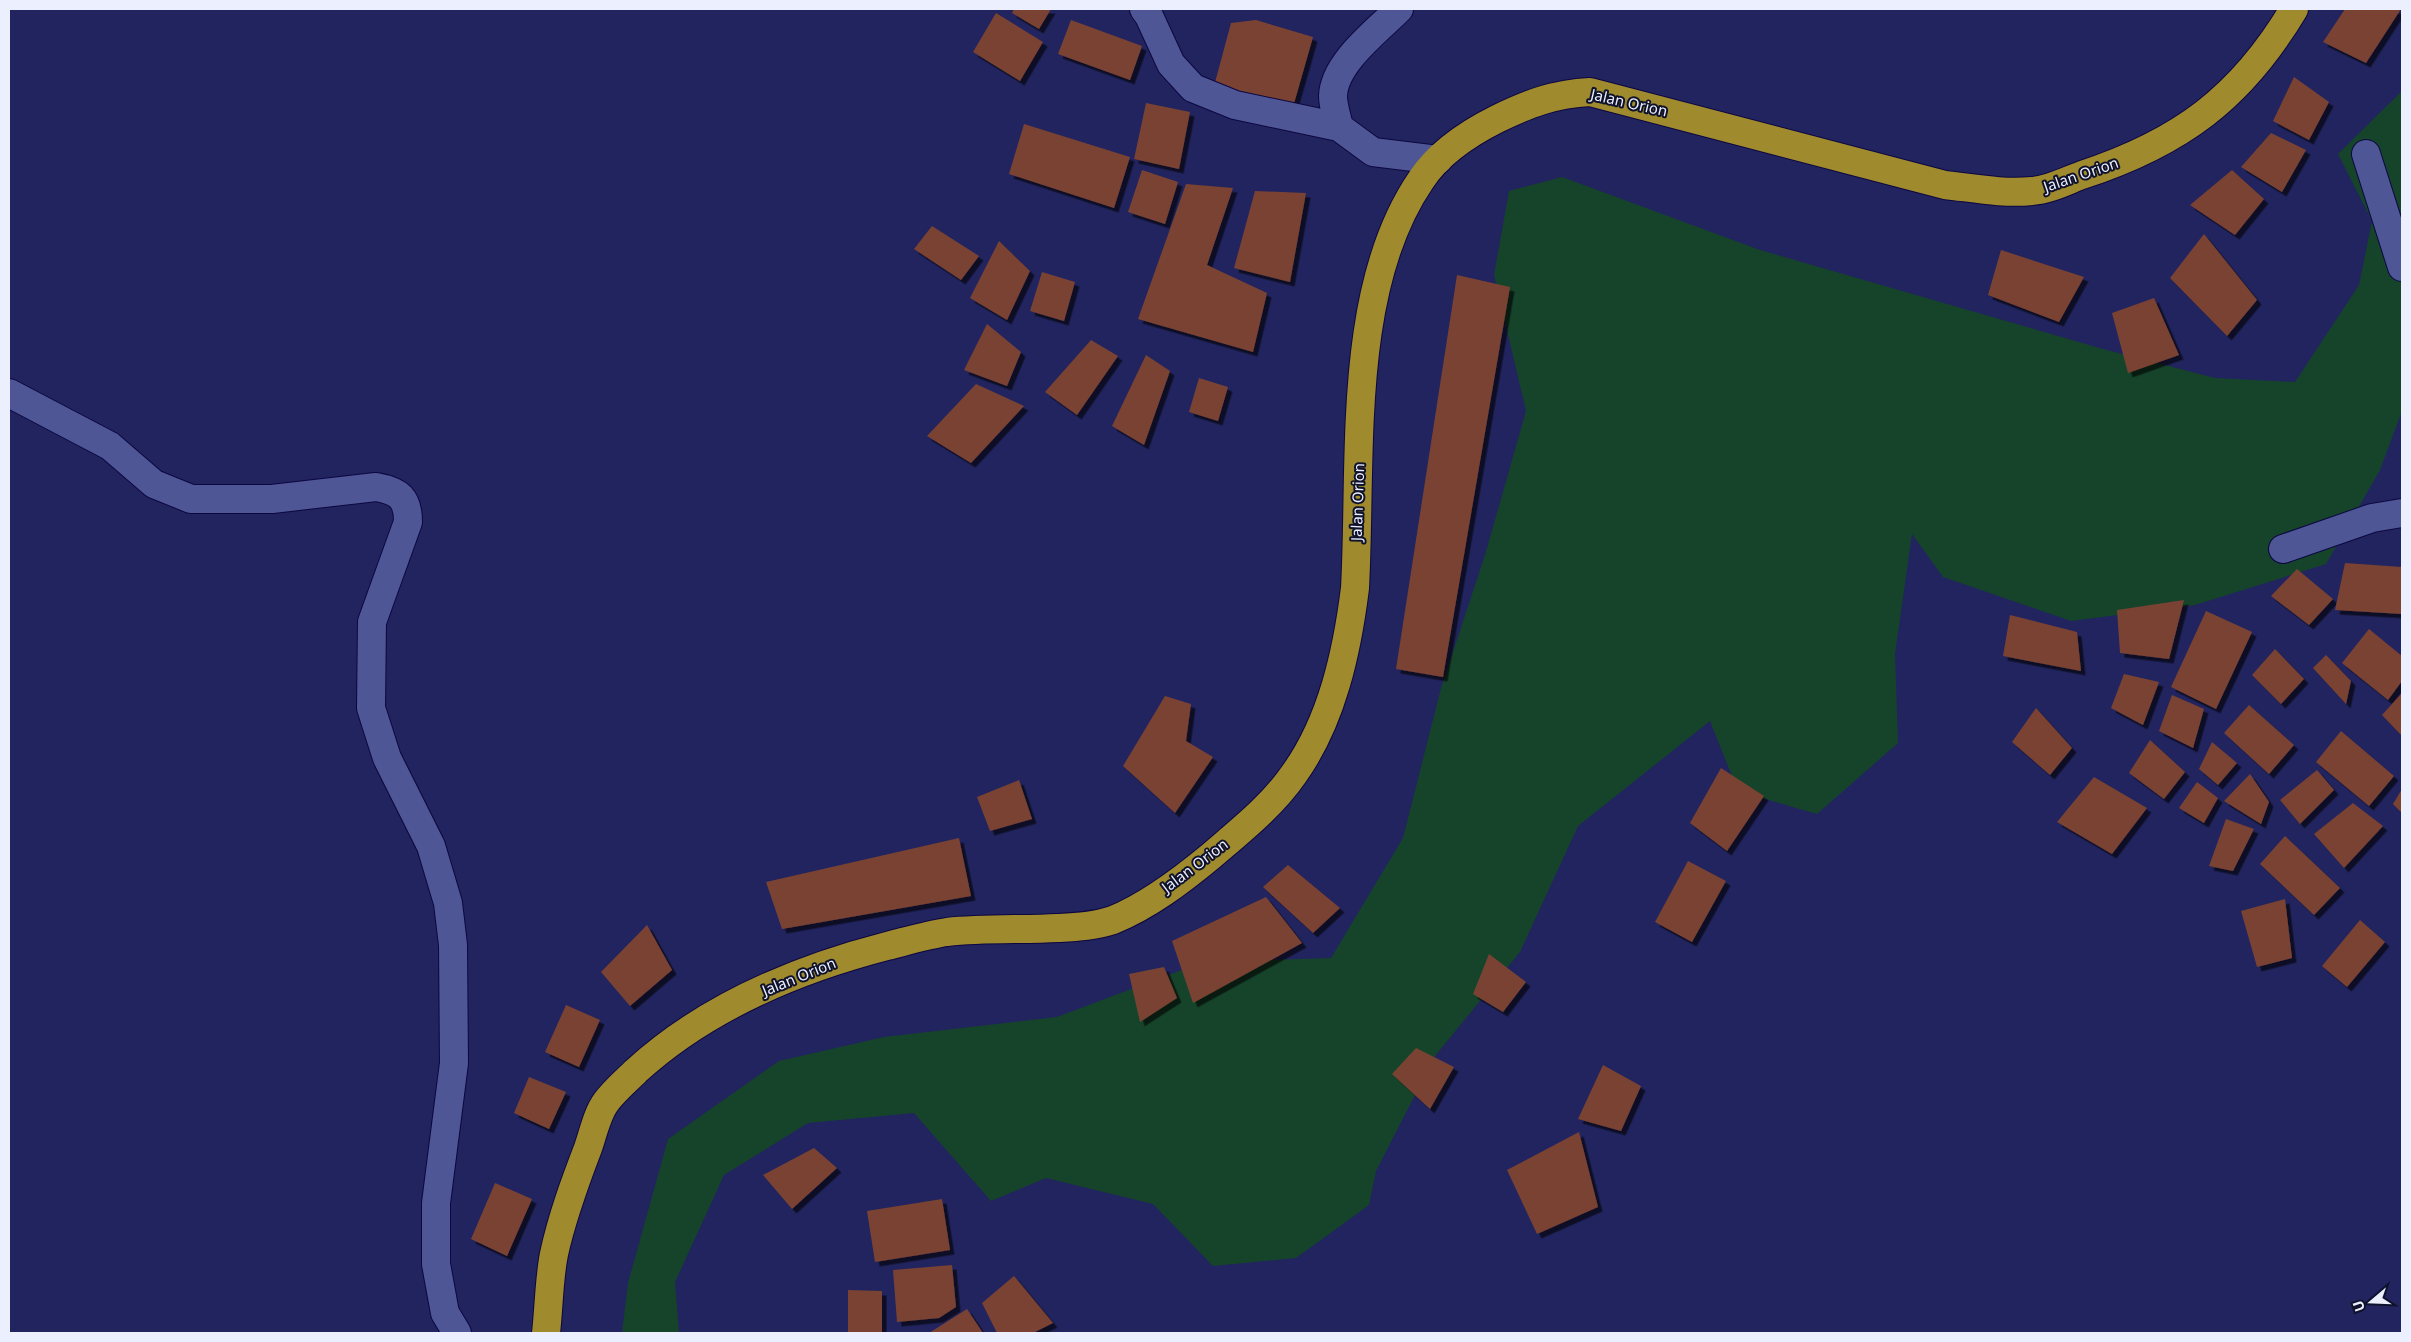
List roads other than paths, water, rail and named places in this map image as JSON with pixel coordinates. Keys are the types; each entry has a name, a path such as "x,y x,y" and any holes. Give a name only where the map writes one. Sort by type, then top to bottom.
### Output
{"highway":[{"name":"Jalan Orion","path":"546,1333 554,1256 561,1228 573,1187 604,1104 624,1082 661,1050 684,1033 754,995 799,974 863,952 950,932 1070,927 1113,920 1150,900 1197,868 1256,816 1295,774 1316,737 1332,697 1344,655 1352,613 1365,358 1374,295 1392,232 1422,178 1438,160 1479,128 1540,99 1568,93 1590,92 1945,185 1988,190 2041,190 2114,165 2162,143 2193,124 2228,95 2280,32 2294,9"}],"street":[{"path":"1144,9 1149,16 1170,64 1193,88 1235,105 1339,127 1373,152 1438,160"},
{"path":"1339,127 1333,96 1338,76 1352,55 1399,9"},
{"path":"2366,154 2402,267"},
{"path":"9,393 110,446 154,484 191,499 272,499 376,487 391,490 402,498 408,507 408,522 372,622 371,708 386,758 431,846 448,903 453,945 454,1063 436,1203 436,1264 445,1313 456,1333"},
{"path":"2283,549 2372,518 2402,513"}]}
